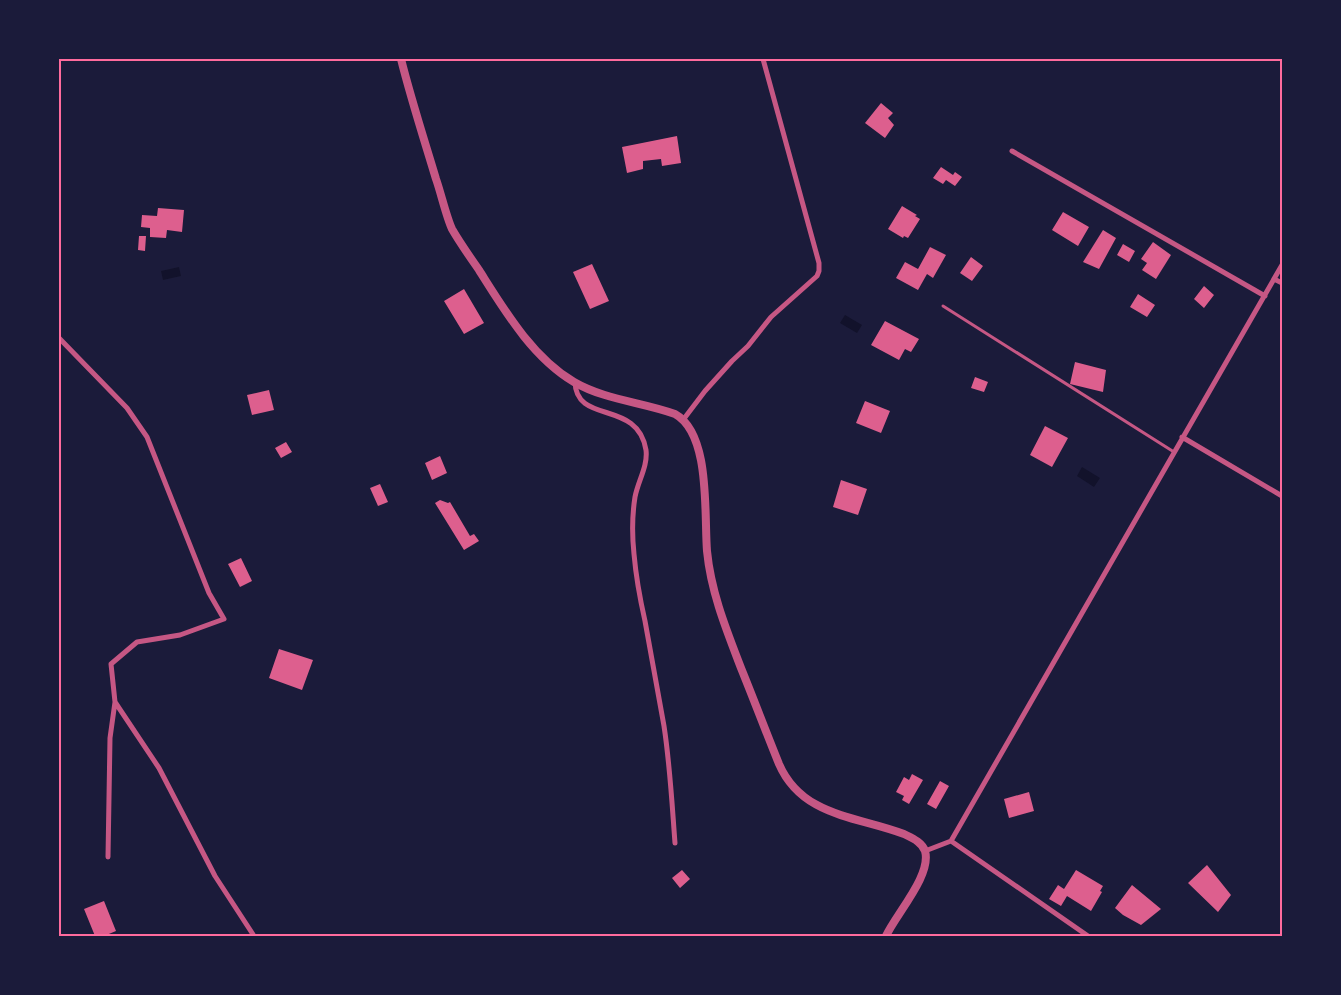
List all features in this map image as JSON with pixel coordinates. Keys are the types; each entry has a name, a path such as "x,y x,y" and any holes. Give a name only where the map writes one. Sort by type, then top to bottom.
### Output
{"street":[{"path":"401,59 408,89 452,228 493,292 522,332 544,358 575,382 604,395 674,414 683,420 692,432 700,456 709,566 718,607 783,773 795,789 816,805 904,834 919,842 925,851 926,863 922,878 896,917 886,936"},
{"path":"683,420 705,391 748,346 771,318 817,276 819,271 819,262 763,59"},
{"path":"1012,151 1265,296"},
{"path":"925,851 951,841 1282,265"},
{"path":"1274,278 1282,283"},
{"path":"59,338 127,408 147,437 209,592 224,619 180,635 137,642 111,664 115,702 110,738 108,856"},
{"path":"575,382 577,396 586,405 623,418 632,424 642,435 646,450 646,462 633,510 634,553 637,582 666,739 675,843"},
{"path":"1182,437 1282,496"},
{"path":"115,702 159,768 215,876 254,936"},
{"path":"951,841 1088,936"}],"lane":[{"path":"943,306 1174,452"}],"shaded area":[{"path":"179,267 181,276 163,280 161,271"},
{"path":"845,315 862,325 857,333 840,323"},
{"path":"1082,467 1100,478 1094,487 1077,476"}],"building":[{"path":"881,103 893,113 888,118 894,125 885,138 865,123"},
{"path":"677,136 681,163 662,166 661,159 643,161 643,169 627,173 622,147"},
{"path":"941,167 953,175 955,172 962,177 955,186 946,180 943,184 933,178"},
{"path":"902,206 920,219 908,238 904,236 903,238 888,229"},
{"path":"158,208 184,210 182,232 167,230 166,238 150,237 150,228 141,227 142,215 157,216"},
{"path":"1063,212 1089,227 1078,246 1052,230"},
{"path":"1103,230 1116,238 1099,269 1083,262"},
{"path":"139,236 146,236 145,251 138,250"},
{"path":"1153,242 1171,255 1156,279 1142,270 1147,263 1141,259"},
{"path":"1123,244 1135,251 1129,262 1117,255"},
{"path":"930,247 946,255 933,278 927,274 918,290 896,278 905,262 918,269"},
{"path":"971,257 983,266 972,281 960,273"},
{"path":"592,264 609,301 590,309 573,272"},
{"path":"1204,286 1214,295 1204,308 1194,299"},
{"path":"464,289 484,323 464,334 444,301"},
{"path":"1138,294 1155,305 1147,317 1130,307"},
{"path":"885,321 919,339 911,352 905,349 899,360 871,345"},
{"path":"1075,362 1106,370 1103,392 1070,384"},
{"path":"975,377 988,382 984,392 971,388"},
{"path":"269,390 274,410 252,415 247,395"},
{"path":"865,401 890,411 881,433 856,423"},
{"path":"1045,426 1068,438 1052,467 1030,455"},
{"path":"286,442 292,452 281,458 275,448"},
{"path":"440,456 447,473 432,480 425,463"},
{"path":"841,480 867,489 858,515 833,507"},
{"path":"380,484 388,502 378,506 370,488"},
{"path":"440,500 450,502 470,536 474,534 479,541 464,550 435,503"},
{"path":"241,558 252,581 240,587 228,564"},
{"path":"279,649 313,660 302,690 269,678"},
{"path":"912,774 923,780 909,804 902,800 904,796 896,792 904,777 909,780"},
{"path":"940,781 949,786 936,809 927,804"},
{"path":"1029,792 1034,811 1009,818 1004,799"},
{"path":"1207,865 1231,895 1218,912 1188,883"},
{"path":"682,870 690,879 680,888 672,878"},
{"path":"1076,870 1103,886 1100,891 1102,892 1091,911 1067,896 1061,906 1049,899 1058,885 1064,889"},
{"path":"1132,885 1161,909 1141,925 1115,908"},
{"path":"104,901 116,931 104,936 95,936 84,909"}]}
